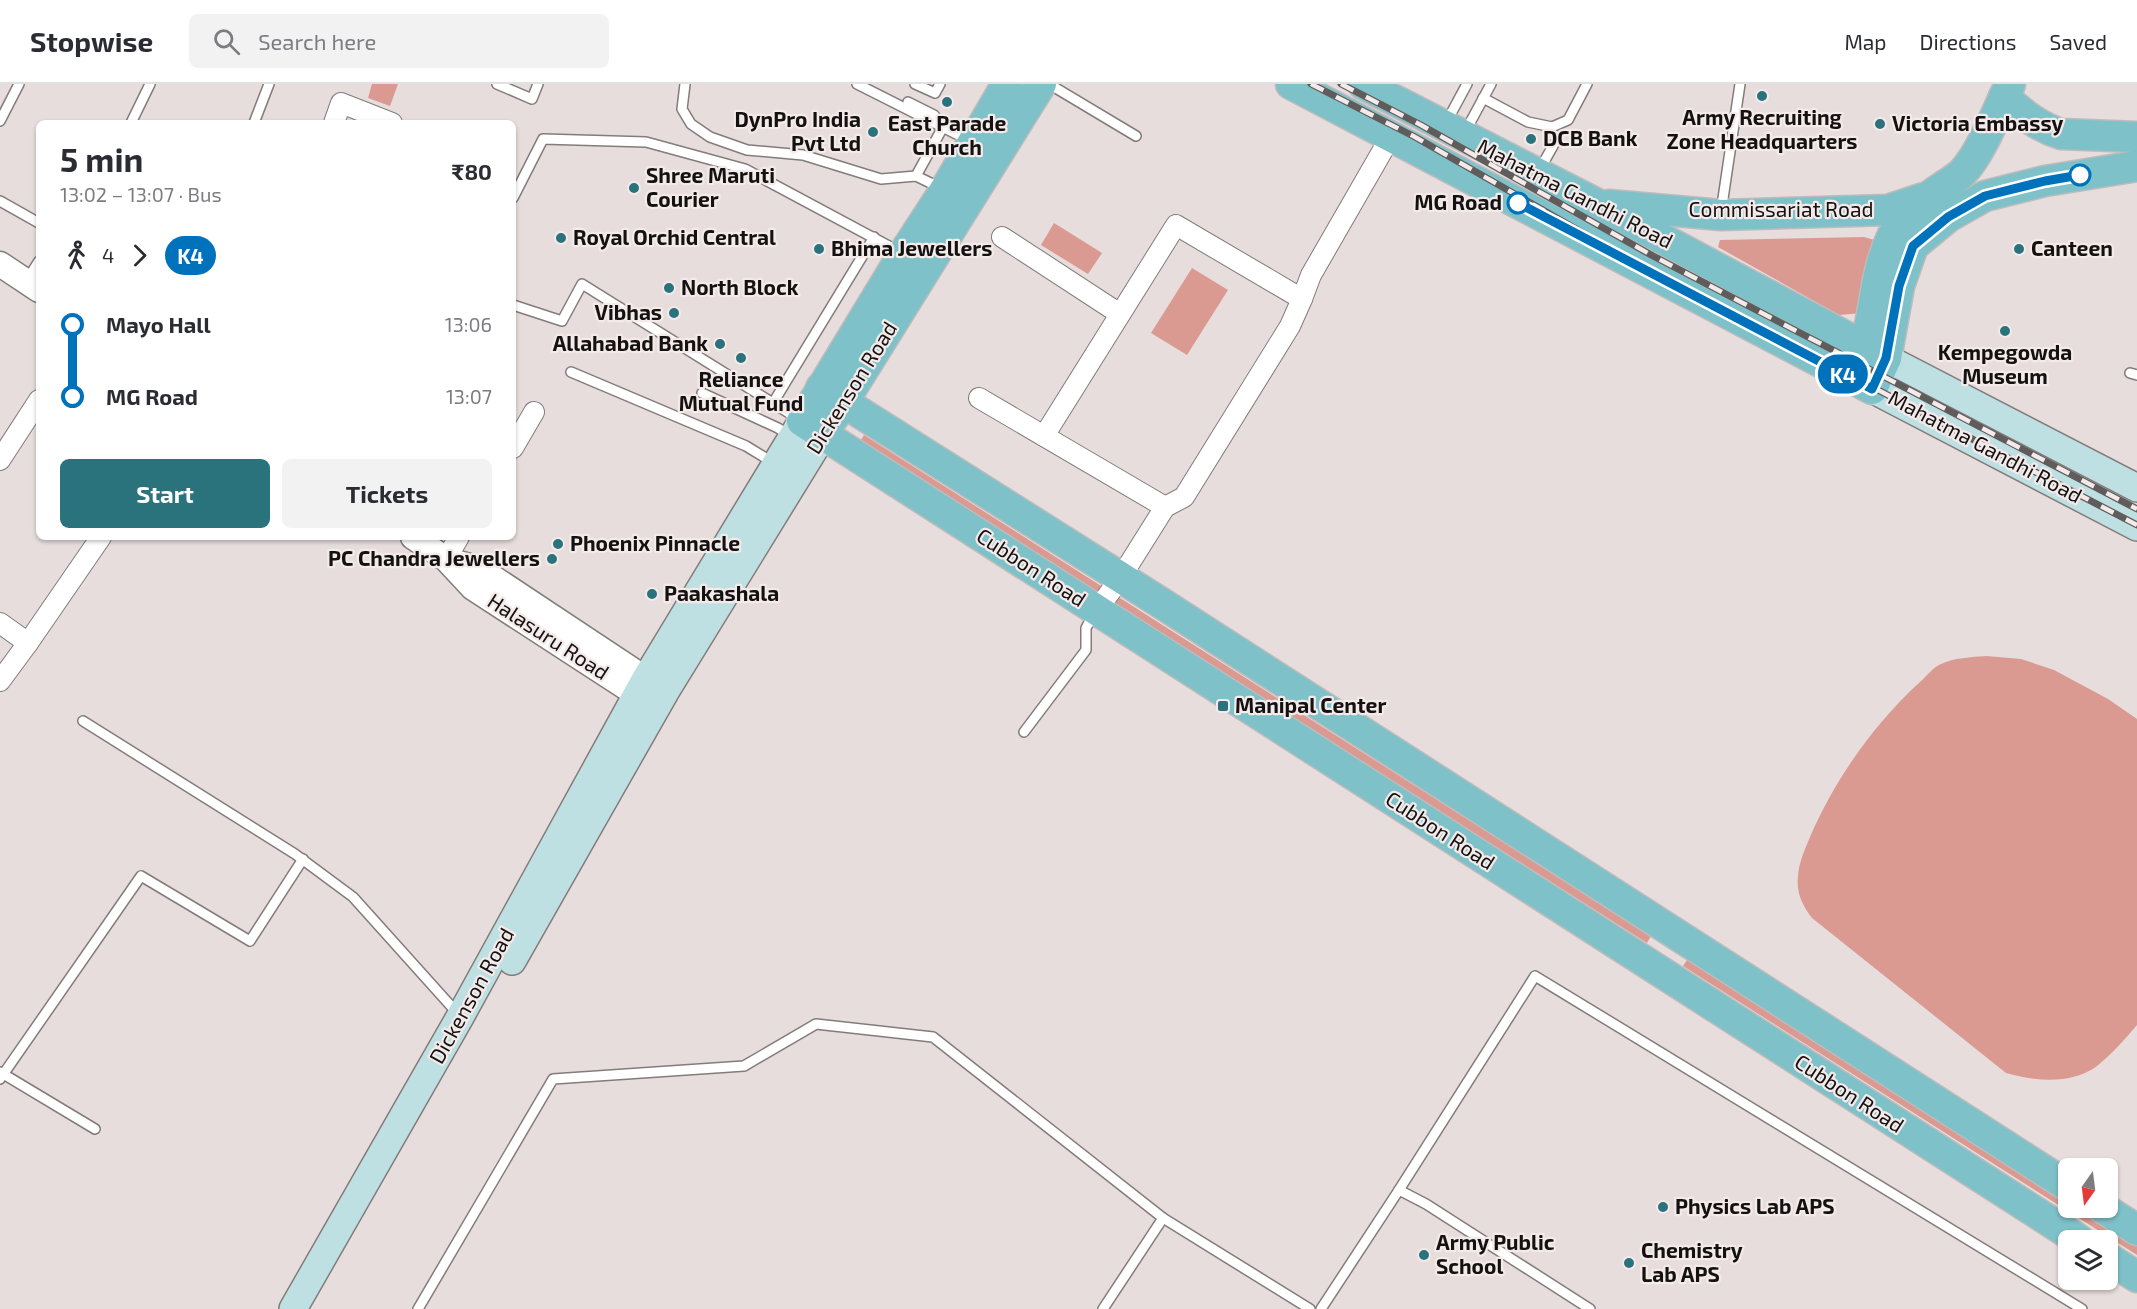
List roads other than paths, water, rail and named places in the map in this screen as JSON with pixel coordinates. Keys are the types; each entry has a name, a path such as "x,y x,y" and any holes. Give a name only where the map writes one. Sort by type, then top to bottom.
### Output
{"main road":[{"name":"Dickenson Road","path":"832,395 936,186 963,137 1007,84"},
{"name":"Dickenson Road","path":"314,1309 474,1025 551,895 651,694 776,464 832,395 1041,84"},
{"name":"Mahatma Gandhi Road","path":"1291,84 2137,527"},
{"name":"Mahatma Gandhi Road","path":"1373,86 1453,131 1597,204 2137,488"},
{"name":"Commissariat Road","path":"1862,383 1876,352 1877,286 1892,236 1908,214 1928,196 1962,173 1978,151 2007,91"},
{"path":"2007,91 2029,119 2061,134 2137,137"},
{"path":"1876,352 1913,246 1948,217 1985,196 2045,181 2137,166"},
{"name":"Commissariat Road","path":"1597,204 1721,215 1888,210 1928,196"},
{"name":"Cubbon Road","path":"832,395 1532,840 2058,1180"},
{"name":"Dickenson Road","path":"293,1309 460,1017 805,431"},
{"name":"Cubbon Road","path":"805,431 1097,610 2063,1230"},
{"path":"1509,876 1532,840"},
{"path":"1652,967 1675,932"},
{"path":"2118,1218 2137,1230"},
{"path":"2118,1264 2137,1276"}],"street":[{"path":"335,120 340,103 384,120"},
{"path":"1097,610 1121,577 1165,507 1184,497 1290,326 1311,275 1391,136"},
{"path":"1044,436 1176,225 1302,299"},
{"path":"1002,237 1120,314"},
{"path":"0,264 33,286"},
{"path":"979,398 1165,507"},
{"path":"0,460 36,405"},
{"path":"516,443 534,412"},
{"path":"0,681 99,540"},
{"name":"Halasuru Road","path":"418,540 446,559 480,570 651,694"},
{"path":"446,559 457,540"},
{"path":"0,623 28,643"}],"lane":[{"path":"0,121 19,84"},
{"path":"132,120 150,84"},
{"path":"255,120 269,84"},
{"path":"498,84 532,99 538,84"},
{"path":"685,84 682,109 691,124 710,136 747,150 802,154 881,179 916,176 936,186"},
{"path":"857,84 963,137"},
{"path":"915,84 935,93 940,84"},
{"path":"1049,84 1136,136"},
{"path":"1453,131 1483,98 1491,84"},
{"path":"1483,98 1528,122 1552,127 1568,120 1587,84"},
{"path":"1721,215 1740,84"},
{"path":"1453,131 1463,85"},
{"path":"908,102 934,115 943,127"},
{"path":"916,176 943,127"},
{"path":"516,192 543,139 646,142 746,169 904,253"},
{"path":"1538,174 1554,144"},
{"path":"0,201 36,221"},
{"path":"773,403 874,237"},
{"path":"516,306 562,321 582,284 773,403 805,431"},
{"path":"571,372 746,446 776,464"},
{"path":"702,393 778,428 805,431"},
{"path":"1024,732 1086,650 1086,628 1097,610"},
{"path":"83,721 303,859 353,897 460,1017"},
{"path":"95,1129 1,1075 141,876 250,941 303,859"},
{"path":"1321,1309 1535,976 2082,1309"},
{"path":"418,1309 553,1079 744,1066 816,1024 933,1037 1163,1218 1310,1309"},
{"path":"1399,1190 1426,1204 1590,1309"},
{"path":"1103,1309 1163,1218"}],"railway":[{"path":"1311,84 1415,137 1646,269 2137,525"},
{"path":"1341,84 1421,125 1653,256 2137,509"}],"place":[{"name":"Army Recruiting Zone Headquarters","path":"1762,96"},
{"name":"East Parade Church","path":"947,102"},
{"name":"Victoria Embassy","path":"1880,124"},
{"name":"DynPro India Pvt Ltd","path":"873,132"},
{"name":"DCB Bank","path":"1531,139"},
{"name":"Shree Maruti Courier","path":"634,188"},
{"name":"MG Road","path":"1518,203"},
{"name":"Royal Orchid Central","path":"561,238"},
{"name":"Bhima Jewellers","path":"819,249"},
{"name":"Canteen","path":"2019,249"},
{"name":"North Block","path":"669,288"},
{"name":"Vibhas","path":"674,313"},
{"name":"Kempegowda Museum","path":"2005,331"},
{"name":"Allahabad Bank","path":"720,344"},
{"name":"Reliance Mutual Fund","path":"741,358"},
{"name":"Phoenix Pinnacle","path":"558,544"},
{"name":"PC Chandra Jewellers","path":"552,559"},
{"name":"Paakashala","path":"652,594"},
{"name":"Manipal Center","path":"1223,706"},
{"name":"Physics Lab APS","path":"1663,1207"},
{"name":"Army Public School","path":"1424,1255"},
{"name":"Chemistry Lab APS","path":"1629,1263"}]}
